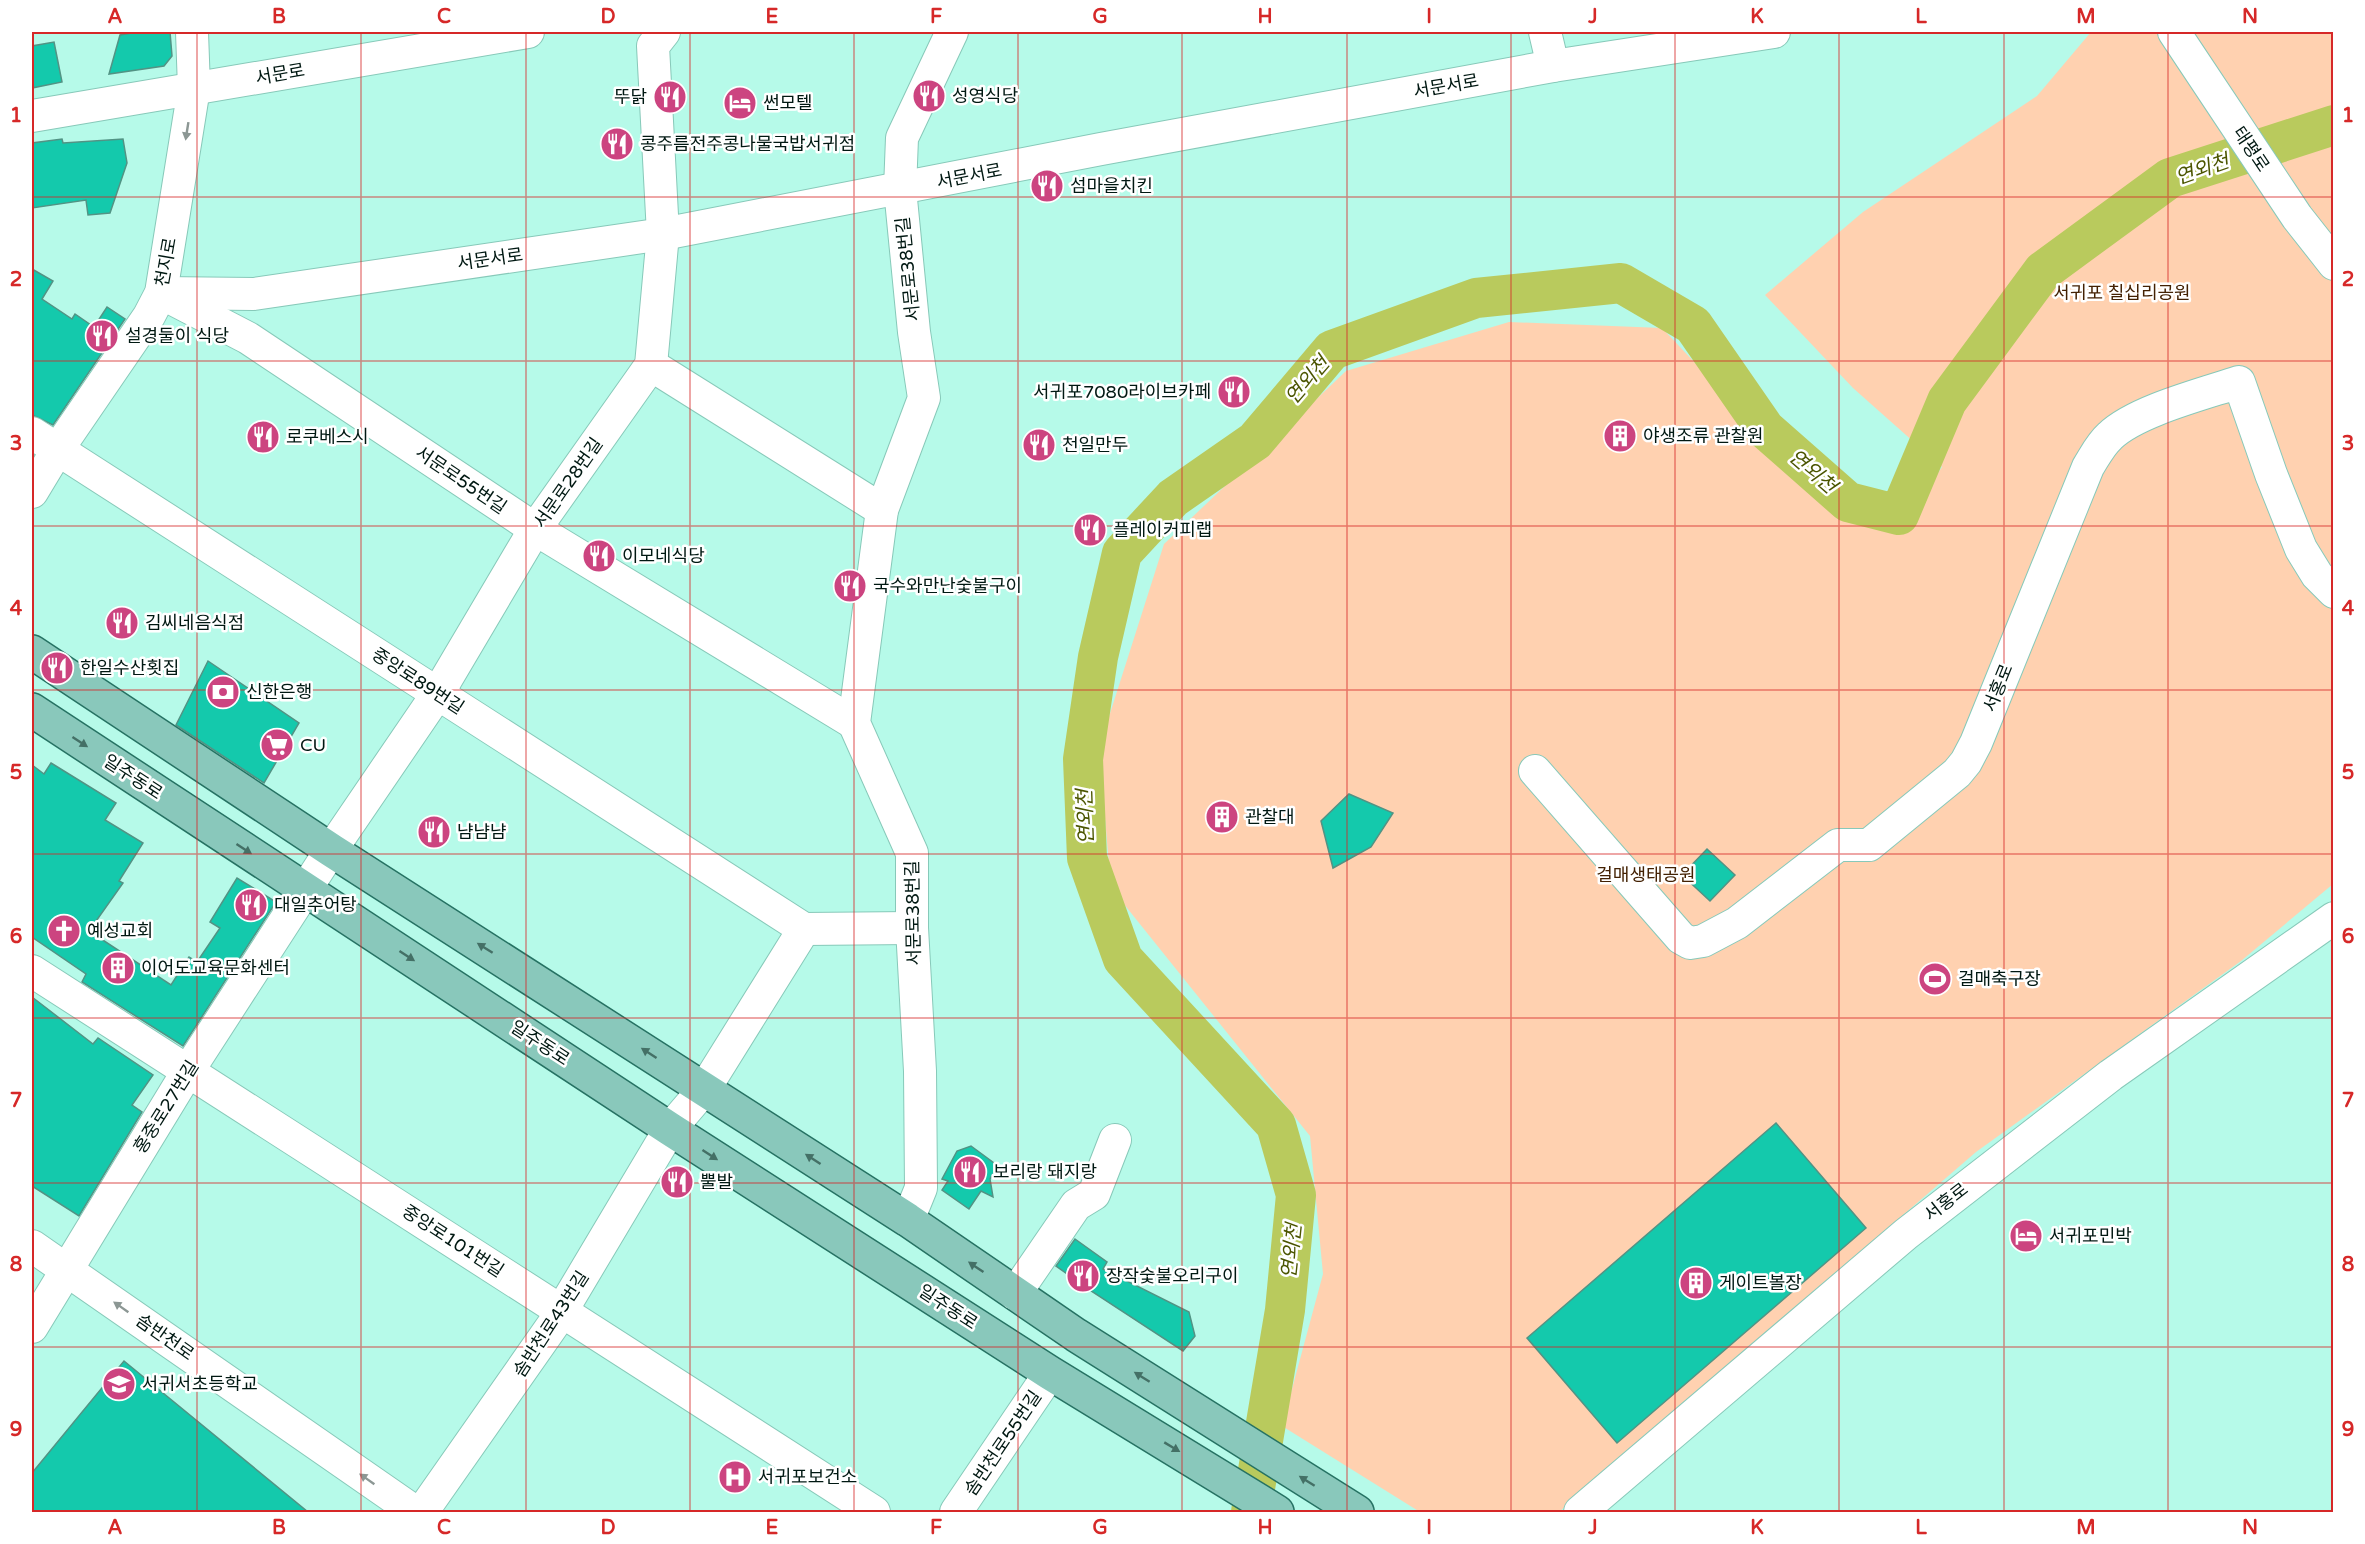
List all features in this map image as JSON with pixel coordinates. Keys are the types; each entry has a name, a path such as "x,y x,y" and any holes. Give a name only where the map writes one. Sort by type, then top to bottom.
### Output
{"main road":[{"path":"32,652 331,850 908,1220 1076,1335 1357,1512"},
{"name":"일주동로","path":"32,710 670,1129 1050,1373 1277,1512"}],"street":[{"name":"천지로","path":"32,492 58,449 149,316 161,293 194,88 192,32"},
{"name":"서문로","path":"32,116 528,32"},
{"path":"664,32 653,46 663,234 651,365 882,510"},
{"name":"서문로38번길","path":"908,1220 921,1188 920,1071 912,928 912,852 854,723 882,510 924,398 914,332 900,189 902,138 952,32"},
{"path":"1545,32 1553,66"},
{"name":"서문서로","path":"161,293 254,294 663,234 1101,149 1553,66 1774,32"},
{"name":"태평로","path":"2174,32 2296,217 2334,264"},
{"name":"서문로55번길","path":"161,293 248,338 535,529 854,723"},
{"name":"서문로28번길","path":"305,889 438,693 535,529 651,365"},
{"name":"서홍로","path":"1535,771 1680,938 1690,943 1703,940 1737,923 1838,845 1869,845 1957,773 1976,743 2088,467 2100,447 2123,425 2176,402 2238,382 2301,549 2318,575 2334,592"},
{"name":"중앙로89번길","path":"32,433 804,929"},
{"name":"홍중로27번길","path":"32,1327 188,1071 305,889"},
{"name":"서홍로","path":"1580,1512 1906,1234 2111,1075 2334,918"},
{"path":"705,1088 804,929 912,928"},
{"name":"중앙로101번길","path":"32,971 874,1512"},
{"name":"솜반천로43번길","path":"422,1512 562,1311 670,1129 705,1088"},
{"path":"1016,1294 1076,1205 1094,1194 1115,1140"},
{"name":"솜반천로","path":"32,1246 415,1512"},
{"name":"솜반천로55번길","path":"956,1512 1050,1373"}],"green space":[{"name":"걸매생태공원","path":"2091,32 2333,32 2333,884 2241,961 1976,1152 1559,1512 1420,1512 1282,1426 1323,1274 1310,1136 1111,888 1099,748 1164,544 1346,371 1509,322 1662,328 1801,475 1901,528 1942,467 1853,388 1765,295 1863,212 2037,96"}],"building":[{"path":"137,32 170,32 172,56 164,66 109,74 120,35"},
{"path":"54,42 62,82 32,88 32,46"},
{"path":"62,139 63,143 123,139 127,163 110,213 88,215 86,200 32,208 32,143"},
{"path":"32,269 53,281 42,299 72,319 75,314 94,327 107,307 125,319 53,425 32,415"},
{"name":"야생조류 관찰원","path":"1627,422 1635,441 1614,451 1605,432"},
{"name":"신한은행","path":"208,661 299,723 264,783 176,725"},
{"path":"51,763 116,803 105,820 143,843 119,881 123,883 89,931 171,985 189,957 197,962 220,928 210,922 237,878 276,902 183,1046 82,982 86,974 32,937 32,765 44,774"},
{"path":"1349,794 1393,813 1371,847 1333,868 1321,821"},
{"name":"관찰대","path":"1218,803 1235,812 1225,831 1208,822"},
{"path":"1707,849 1735,875 1710,901 1682,875"},
{"path":"32,997 93,1044 98,1038 153,1075 132,1105 142,1112 79,1216 32,1186"},
{"name":"게이트볼장","path":"1776,1123 1866,1228 1617,1443 1527,1338"},
{"name":"보리랑 돼지랑","path":"971,1146 998,1166 990,1179 993,1197 981,1191 969,1209 942,1190 948,1181 942,1179 957,1151"},
{"path":"1075,1239 1107,1262 1103,1269 1189,1312 1195,1336 1183,1351 1056,1266"},
{"name":"서귀서초등학교","path":"124,1361 308,1512 32,1512 32,1473"}],"waterway":[{"name":"연외천","path":"1251,1512 1285,1310 1296,1195 1276,1125 1123,959 1087,858 1083,759 1098,657 1122,553 1173,498 1255,441 1332,350 1476,298 1621,283 1693,325 1765,429 1848,502 1899,515 1947,401 2043,271 2170,178 2334,125"}],"place":[{"name":"성영식당","path":"929,96"},
{"name":"뚜닭","path":"670,97"},
{"name":"썬모텔","path":"740,103"},
{"name":"콩주름전주콩나물국밥서귀점","path":"617,144"},
{"name":"섬마을치킨","path":"1047,186"},
{"name":"설경둘이 식당","path":"102,336"},
{"name":"서귀포7080라이브카페","path":"1234,392"},
{"name":"야생조류 관찰원","path":"1620,436"},
{"name":"로쿠베스시","path":"263,437"},
{"name":"천일만두","path":"1039,445"},
{"name":"플레이커피랩","path":"1090,530"},
{"name":"이모네식당","path":"599,556"},
{"name":"국수와만난숯불구이","path":"850,586"},
{"name":"김씨네음식점","path":"122,623"},
{"name":"한일수산횟집","path":"57,668"},
{"name":"신한은행","path":"223,692"},
{"name":"CU","path":"277,745"},
{"name":"관찰대","path":"1222,817"},
{"name":"냠냠냠","path":"434,832"},
{"name":"대일추어탕","path":"251,905"},
{"name":"예성교회","path":"64,931"},
{"name":"이어도교육문화센터","path":"118,968"},
{"name":"걸매축구장","path":"1935,979"},
{"name":"보리랑 돼지랑","path":"970,1172"},
{"name":"뿔발","path":"677,1182"},
{"name":"서귀포민박","path":"2026,1236"},
{"name":"장작숯불오리구이","path":"1083,1276"},
{"name":"게이트볼장","path":"1696,1283"},
{"name":"서귀서초등학교","path":"119,1384"},
{"name":"서귀포보건소","path":"735,1477"}],"park label":[{"name":"서귀포 칠십리공원","path":"2122,293"}]}
